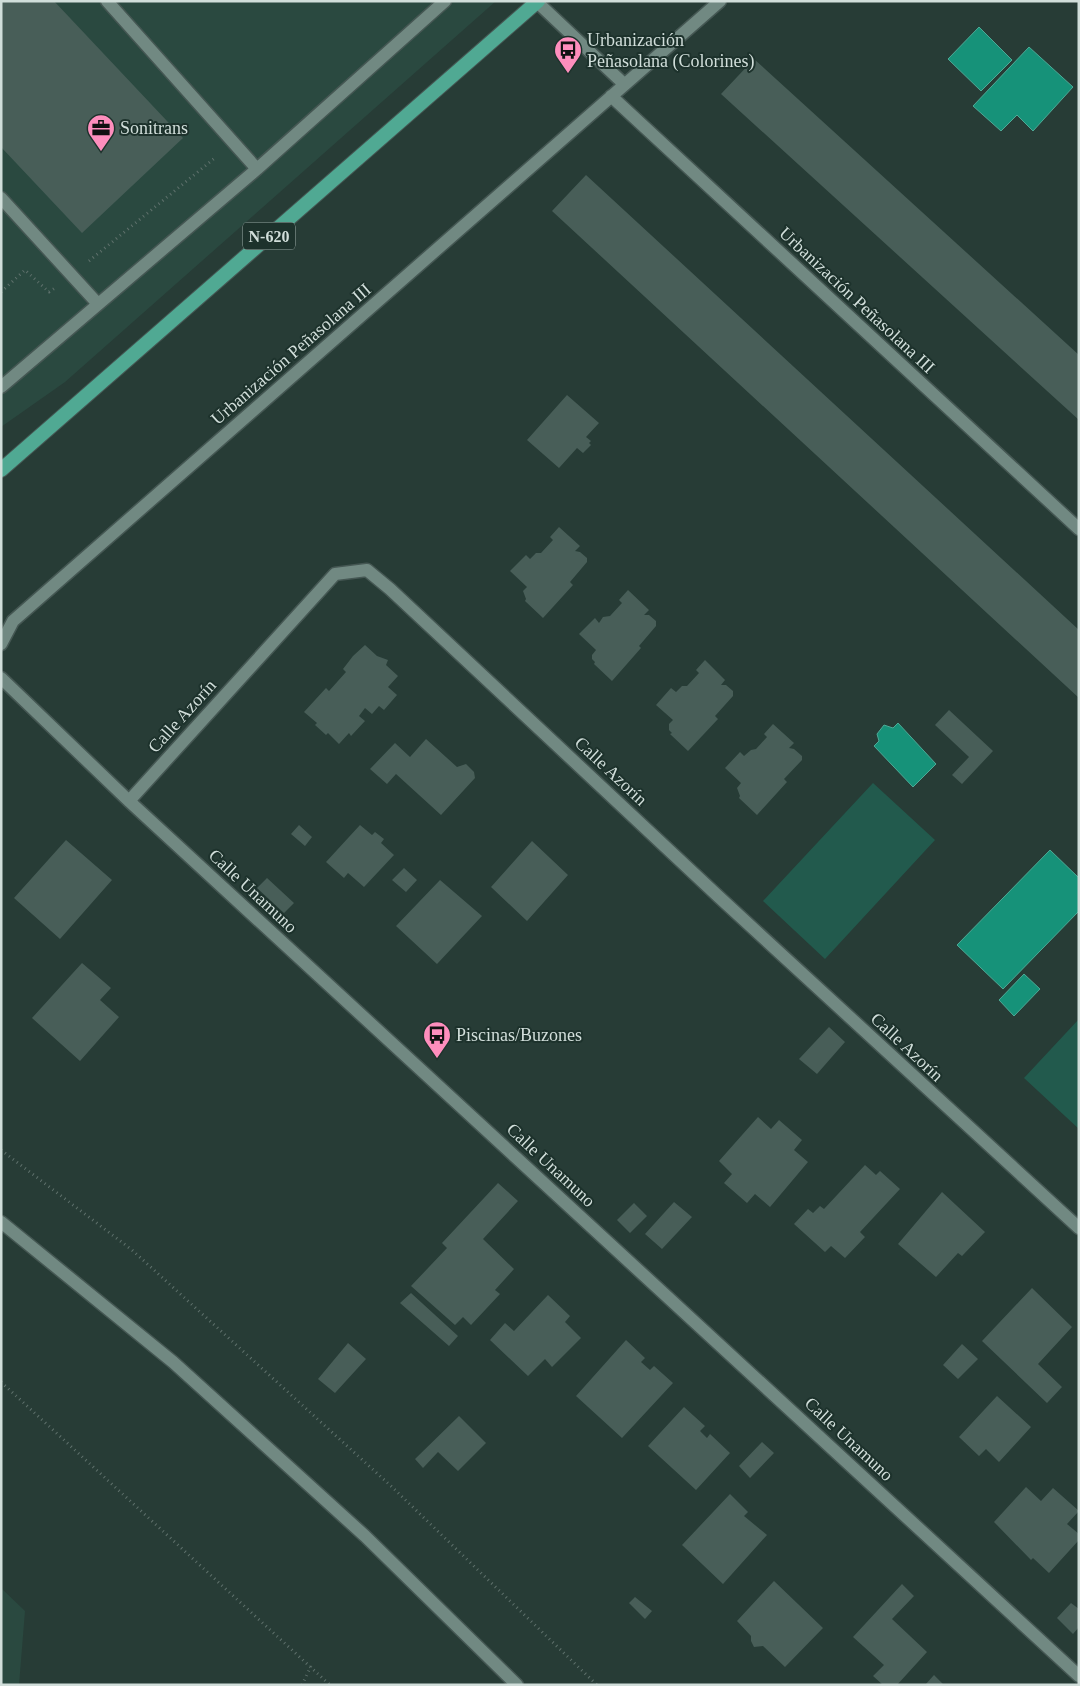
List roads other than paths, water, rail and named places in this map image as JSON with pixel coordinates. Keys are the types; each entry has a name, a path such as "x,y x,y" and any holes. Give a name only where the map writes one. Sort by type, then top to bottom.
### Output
{"highway":[{"name":"N-620","path":"1,470 538,2"}],"street":[{"path":"108,1 257,169"},
{"path":"1,387 257,169 445,1"},
{"name":"Urbanización Peñasolana III","path":"1,644 13,621 720,1"},
{"path":"538,2 624,84"},
{"name":"Urbanización Peñasolana III","path":"611,96 1079,529"},
{"path":"1,198 98,304"},
{"name":"Calle Azorín","path":"129,801 335,574 367,570 390,589 726,904 1079,1228"},
{"name":"Calle Unamuno","path":"1,678 129,801 1079,1676"},
{"path":"1,1222 173,1362 365,1536 517,1685"}],"place":[{"name":"Urbanización Peñasolana (Colorines)","path":"568,74"},
{"name":"Sonitrans","path":"101,152"},
{"name":"Piscinas/Buzones","path":"437,1059"}]}
